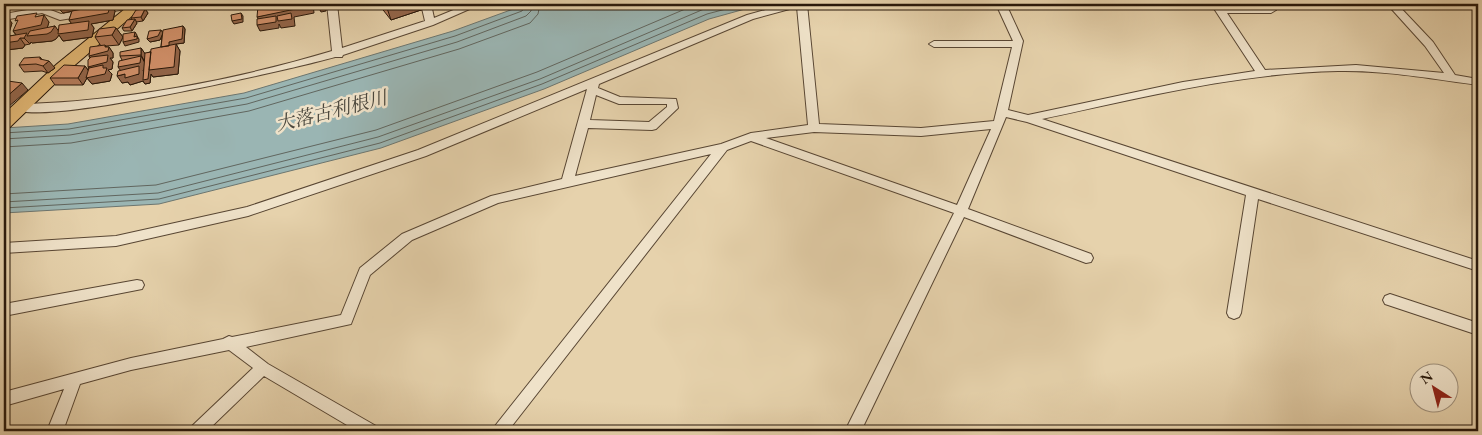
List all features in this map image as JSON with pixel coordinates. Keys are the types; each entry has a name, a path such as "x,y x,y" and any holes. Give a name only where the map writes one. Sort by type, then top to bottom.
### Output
{"main road":[{"path":"10,115 63,67 138,4"}],"street":[{"path":"4,17 44,7 60,17 138,4"},
{"path":"332,4 338,54"},
{"path":"426,4 430,23"},
{"path":"10,115 123,99 229,81 338,54 430,23 476,4"},
{"path":"4,248 116,241 248,211 422,153 593,87 750,17 797,4"},
{"path":"802,4 814,128"},
{"path":"853,431 961,211 1001,119 1017,44 1001,4"},
{"path":"1392,4 1429,44 1452,78"},
{"path":"1218,7 1262,74"},
{"path":"1218,7 1271,10"},
{"path":"934,44 1017,44"},
{"path":"4,400 75,378 131,364 229,342 346,320 365,272 407,237 495,199 723,147 751,137 814,128 921,132 1001,119 1029,119 1218,80 1262,74 1339,68 1384,70 1478,82"},
{"path":"568,181 593,87"},
{"path":"583,124 652,126 673,108 672,102 619,100 593,87"},
{"path":"1029,119 1478,266"},
{"path":"751,137 961,211 1086,258"},
{"path":"499,431 723,147"},
{"path":"1234,313 1253,192"},
{"path":"4,310 138,285"},
{"path":"1390,300 1478,330"},
{"path":"229,342 263,368 371,431"},
{"path":"197,431 263,368"},
{"path":"55,431 75,378"}],"water":[{"name":"大落古利根川","path":"527,4 763,4 709,19 544,89 381,148 159,204 4,213 4,128 68,124 244,93 453,31"}],"building":[{"path":"71,4 71,8 60,10 61,5"},
{"path":"111,4 108,13 69,20 72,11"},
{"path":"269,4 310,4 310,6 257,17 258,6"},
{"path":"319,4 324,4 325,7 319,8"},
{"path":"383,4 399,4 387,8"},
{"path":"145,9 141,17 131,18 136,10"},
{"path":"37,13 35,17 44,15 41,25 13,31 18,20 15,21 17,16"},
{"path":"241,13 242,19 232,21 231,15"},
{"path":"291,13 292,19 278,21 277,16"},
{"path":"276,16 276,22 257,25 257,19"},
{"path":"135,19 130,27 122,28 127,20"},
{"path":"89,21 88,30 58,34 59,25"},
{"path":"55,26 47,34 27,36 30,31"},
{"path":"183,26 182,39 169,42 169,46 161,47 163,30"},
{"path":"116,28 112,35 95,37 99,29"},
{"path":"161,30 158,36 147,39 149,31"},
{"path":"135,32 134,37 137,36 137,39 123,42 123,34"},
{"path":"27,33 24,38 20,38 18,41 4,43 4,37"},
{"path":"176,44 174,67 149,70 151,49"},
{"path":"105,45 105,47 109,47 108,51 89,56 90,47"},
{"path":"141,48 141,55 120,56 120,52"},
{"path":"151,52 148,79 143,80 145,53"},
{"path":"108,55 107,62 88,67 88,60 91,57"},
{"path":"141,56 140,63 118,67 119,61"},
{"path":"40,57 40,59 49,61 43,66 36,64 19,65 24,58"},
{"path":"64,65 85,66 78,78 50,78"},
{"path":"103,65 103,68 107,68 105,74 86,78 89,68"},
{"path":"139,66 139,74 125,78 125,74 117,76 118,71"},
{"path":"8,81 22,83 4,99 4,85"}]}
